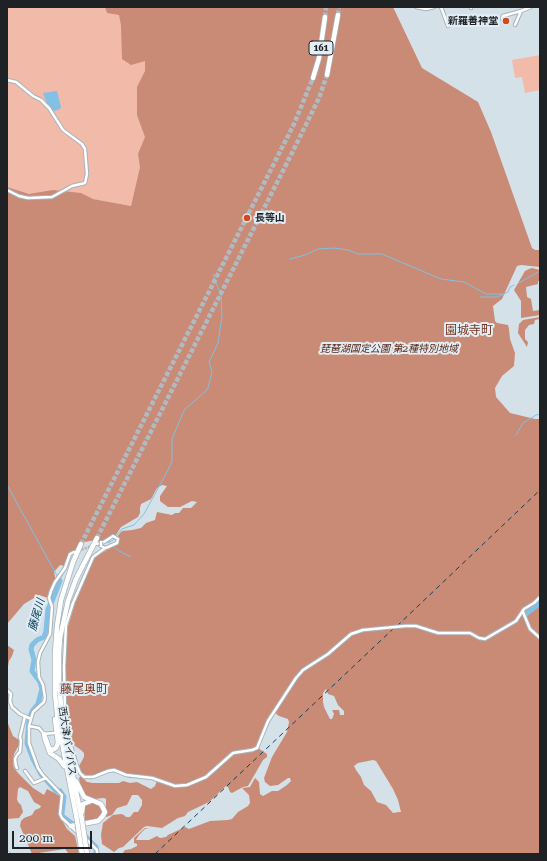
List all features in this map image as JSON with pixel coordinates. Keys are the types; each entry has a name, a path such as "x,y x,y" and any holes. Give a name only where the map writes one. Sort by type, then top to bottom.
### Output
{"highway":[{"name":"161","path":"327,74 338,15"},
{"name":"161","path":"313,78 322,43 326,17"},
{"name":"西大津バイパス","path":"82,854 76,824 59,683 60,638 72,590 99,540"},
{"name":"西大津バイパス","path":"69,771 58,722 55,694 55,653 61,604 73,562 81,544"},
{"path":"44,734 48,748 54,750 58,743 55,694"},
{"path":"44,734 48,750 62,762 69,771 84,798 103,805 104,814 98,820 76,824"},
{"path":"76,824 84,804 92,800"},
{"name":"西大津バイパス","path":"76,824 87,854"}],"street":[{"path":"416,7 426,9 434,7"},
{"path":"441,7 448,26"},
{"path":"502,19 503,16 531,7"},
{"path":"515,25 521,11"},
{"path":"7,80 16,82 33,96 41,100 49,108 63,130 82,144 85,149 87,174 85,183 72,186 52,197 28,198 19,196 7,190"},
{"path":"65,738 67,737 64,666 66,625 73,603 93,557 118,541 117,537 111,537 96,544"},
{"path":"99,540 101,546 105,548"},
{"path":"74,552 70,554 65,568 51,591 49,598 51,603 50,634 40,653 38,662 39,676 43,685 45,698 44,702 33,712 29,726 30,743 34,761 45,779 62,795 60,814 62,818 76,824 82,854"},
{"path":"67,731 69,732 70,743 77,766 84,776 93,777 114,770 126,775 152,778 175,786 187,785 206,777 233,754 257,748 268,721 296,678 303,670 328,654 351,634 363,630 416,626 438,633 470,633 479,638 485,638 516,621 527,607 540,597"},
{"path":"523,612 530,629 540,638"},
{"path":"7,690 11,694 10,701 12,707 17,712 31,719"},
{"path":"17,768 15,760 20,752 22,741 20,738 24,716"},
{"path":"29,726 39,728 44,734 54,733"},
{"path":"25,771 34,783 45,779"},
{"path":"77,831 96,851"}],"shaded area":[{"path":"7,7 117,7 147,61 147,138 131,206 93,199 7,192"},
{"path":"540,55 540,90 525,93 522,77 515,78 512,60"}],"green space":[{"name":"琵琶湖国定公園 第2種特別地域","path":"105,7 393,7 422,68 478,102 491,132 532,248 535,250 540,250 540,267 517,266 502,299 493,306 495,321 497,323 508,325 510,339 515,353 514,366 502,376 495,388 496,397 510,413 540,419 540,854 122,854 125,850 137,846 137,844 134,843 134,838 145,828 149,829 145,829 136,840 149,840 157,836 160,838 166,837 185,827 189,829 210,821 232,819 238,812 250,803 249,795 242,788 250,787 255,778 259,782 260,794 263,796 272,791 278,791 287,785 291,781 290,778 278,785 270,786 265,782 264,778 272,757 287,732 289,722 288,719 279,716 274,712 268,722 258,748 267,754 267,757 263,760 248,786 243,787 232,793 226,786 209,802 188,812 185,816 178,818 162,828 144,827 123,847 114,852 102,844 101,835 103,823 113,815 121,814 126,817 130,817 134,812 138,812 142,805 142,800 138,795 132,795 127,805 117,808 112,815 106,817 106,799 94,799 85,796 81,791 79,778 81,776 87,782 93,783 119,783 123,781 130,783 137,782 151,789 155,786 157,781 153,777 145,776 130,778 117,771 88,776 80,771 79,766 84,757 84,753 71,743 67,722 65,664 68,626 79,590 93,558 117,544 119,539 117,537 122,531 141,528 146,523 155,520 157,512 172,515 179,513 183,508 191,508 197,502 192,501 180,507 168,507 160,501 160,496 167,486 162,485 157,488 151,499 141,504 138,517 121,527 116,535 110,537 104,542 95,540 80,544 76,551 68,556 64,566 60,565 54,572 57,585 56,589 50,592 48,598 39,595 24,604 7,624 7,187 29,194 53,190 81,193 93,199 131,206 140,167 138,154 145,137 137,115 137,87 145,71 145,61 131,65 122,59 121,25 119,15 107,13","holes":["326,689 328,694 334,696 338,705 344,711 344,715 340,715 339,710 332,710 334,714 332,719 330,719 323,702 323,693","373,760 376,761 393,789 401,812 393,813 386,805 377,802 371,791 364,785 354,766 358,763"]},
{"path":"532,268 540,270 540,284 538,281 538,284 526,287 527,297 531,299 533,311 540,310 540,315 521,318 521,301 514,290 525,271"},
{"path":"540,317 540,319 535,320 534,324 529,325 525,330 525,339 528,342 527,347 518,333 519,324 523,320"},
{"path":"7,645 14,650 9,661 7,672"},
{"path":"7,721 13,736 19,740 20,743 14,754 14,768 33,788 44,795 47,789 60,796 59,815 67,829 75,836 79,854 69,854 65,849 32,854 20,826 21,821 24,818 32,815 35,810 41,806 34,802 28,791 20,787 18,789 17,799 23,812 19,818 7,819"},
{"path":"91,802 100,806 102,813 98,818 85,822 84,805"}],"water":[{"path":"57,91 61,107 60,109 54,111 47,104 43,93"}],"waterway":[{"path":"290,259 305,255 318,249 334,248 348,250 358,254 382,254 441,279 464,282 486,294 504,294"},
{"path":"519,283 540,271"},
{"path":"98,545 112,541 122,529 134,525 144,514 172,461 172,439 185,409 208,388 212,372 209,362 218,343 222,316 221,296 213,274"},
{"path":"480,297 497,297 508,292 510,287 514,285"},
{"path":"516,435 523,423 540,414"},
{"path":"7,485 60,581"},
{"path":"108,542 119,551 131,557"},
{"path":"60,580 67,565"},
{"name":"藤尾川","path":"29,718 38,704 42,689 40,682 32,671 34,660 31,649 32,645 37,640 44,637 48,609 60,581"},
{"path":"526,614 540,603"},
{"name":"藤尾川","path":"29,720 27,743 33,759 41,774 57,792"},
{"name":"藤尾川","path":"60,791 64,797 62,816 77,827"},
{"name":"藤尾川","path":"82,833 96,847 96,854"}],"ferry route":[{"path":"397,626 540,490"},
{"path":"155,854 394,628"}],"tunnel":[{"path":"325,17 326,7"},
{"path":"338,15 339,7"},
{"path":"97,538 296,145 319,98 327,75"},
{"path":"81,544 294,124 313,78"},
{"path":"78,551 92,546"}],"place":[{"name":"新羅善神堂","path":"506,21"},
{"name":"長等山","path":"247,218"}],"district":[{"name":"園城寺町","path":"469,330"},
{"name":"藤尾奥町","path":"84,689"}]}
